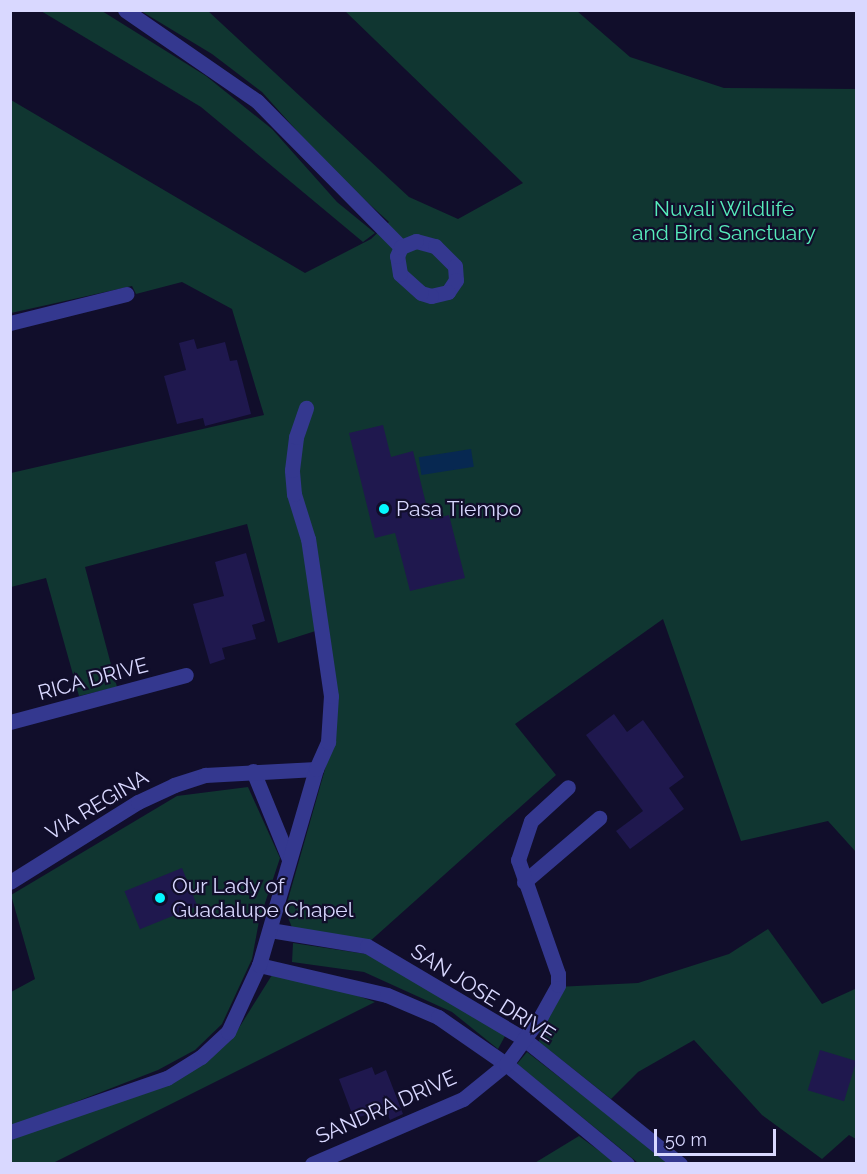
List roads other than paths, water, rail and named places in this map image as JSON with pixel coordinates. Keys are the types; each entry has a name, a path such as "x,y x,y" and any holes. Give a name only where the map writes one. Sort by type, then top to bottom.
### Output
{"street":[{"path":"125,10 257,101 401,247"},
{"path":"10,323 126,294"},
{"path":"10,1132 167,1078 201,1057 228,1032 259,965 316,769 328,742 331,696 308,539 294,494 296,437 306,408"},
{"name":"RICA DRIVE","path":"10,722 186,675"},
{"name":"VIA REGINA","path":"10,882 138,802 174,785 205,775 316,769"},
{"path":"253,771 289,860"},
{"name":"SANDRA DRIVE","path":"312,1164 463,1099 506,1064 524,1039 558,985 558,974 518,860 522,839 531,821 568,787"},
{"path":"524,882 599,818"},
{"name":"SAN JOSE DRIVE","path":"270,930 367,946 524,1039 680,1164"},
{"name":"SAN JOSE DRIVE","path":"259,965 387,995 438,1017 506,1064 627,1164"}],"water":[{"path":"471,449 474,467 421,475 419,457"}],"place":[{"name":"Pasa Tiempo","path":"384,509"},
{"name":"Our Lady of Guadalupe Chapel","path":"160,898"}],"park label":[{"name":"Nuvali Wildlife and Bird Sanctuary","path":"724,221"}]}
